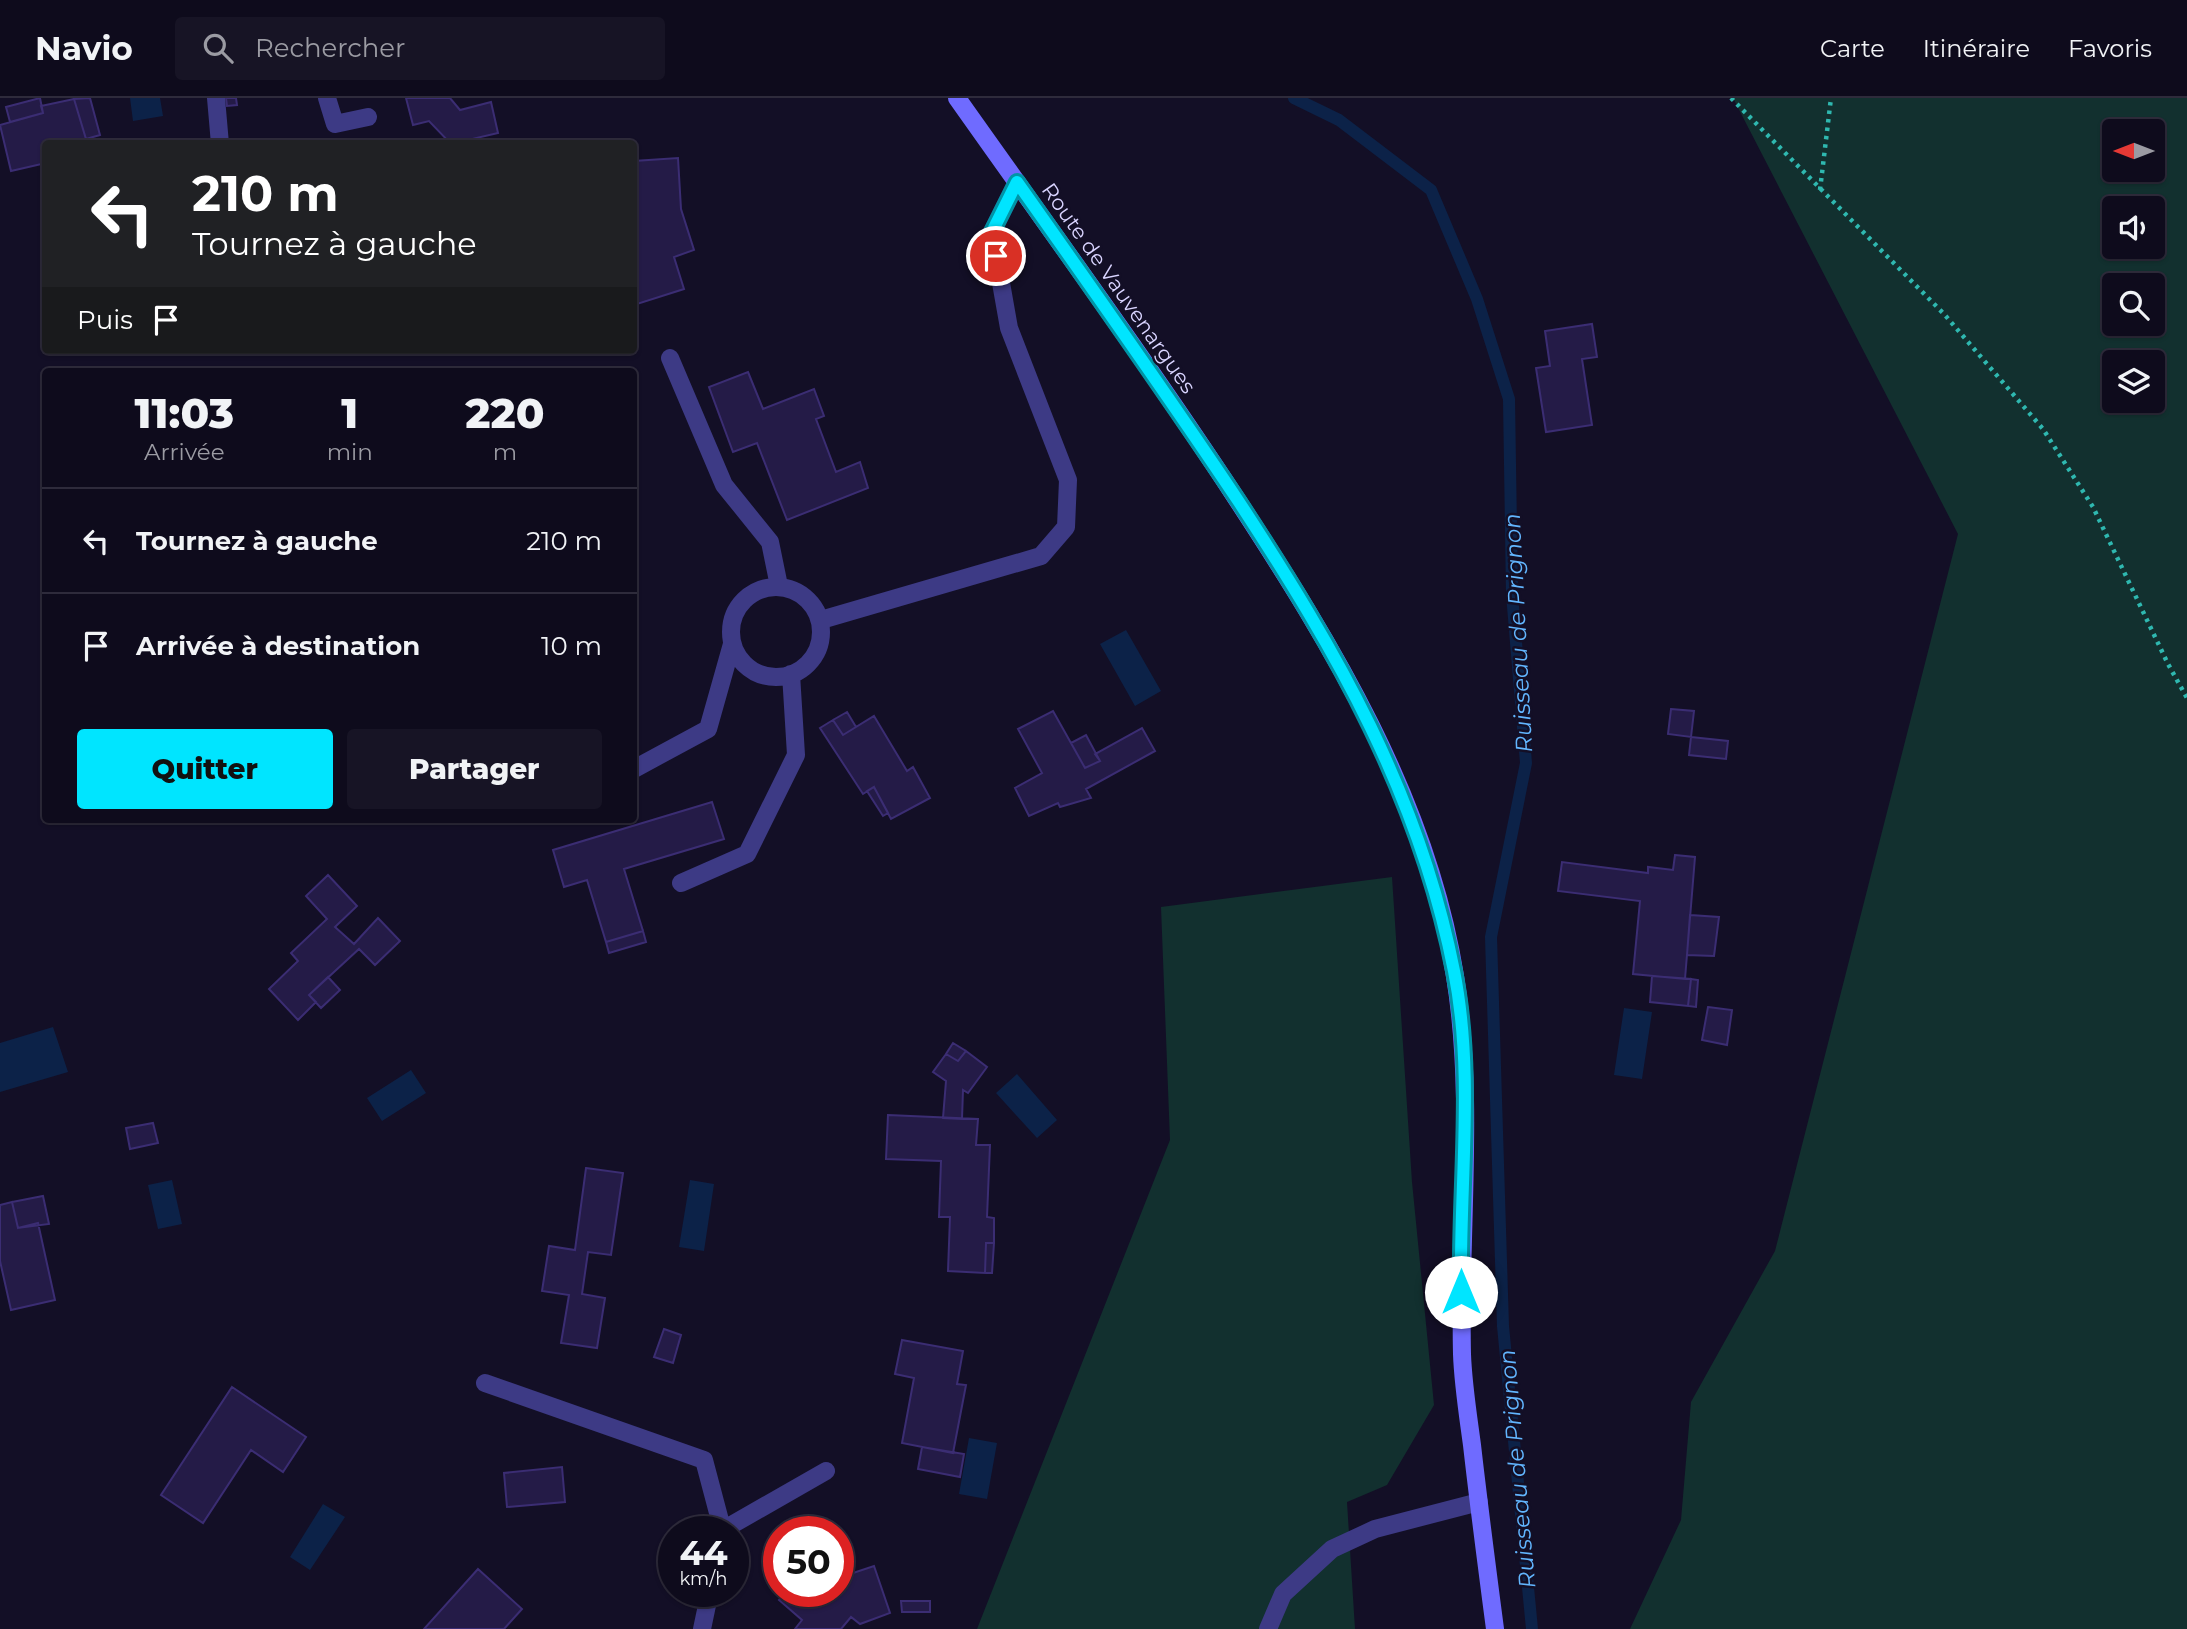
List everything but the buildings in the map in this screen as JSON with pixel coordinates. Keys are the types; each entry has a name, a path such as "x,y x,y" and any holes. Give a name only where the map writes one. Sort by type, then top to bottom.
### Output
{"main road":[{"name":"Route de Vauvenargues","path":"957,98 1172,401 1297,592 1352,688 1399,784 1433,878 1455,974 1465,1071 1460,1269 1462,1361 1495,1629"}],"street":[{"path":"216,98 220,140"},
{"path":"327,98 335,124 368,117"},
{"path":"821,620 1041,556 1066,527 1068,480 1009,328 992,232 1017,182"},
{"path":"670,358 724,485 770,542 779,586"},
{"path":"637,767 708,729 732,644 733,616 751,593 779,586 805,596 821,620 819,649 802,671 791,674 774,678 747,668 732,644"},
{"path":"681,883 747,854 796,755 791,674"},
{"path":"485,1383 704,1460 718,1516"},
{"path":"746,1516 826,1471"},
{"path":"1268,1629 1283,1594 1332,1549 1375,1529 1479,1502"},
{"path":"702,1629 707,1607"}],"path":[{"path":"1731,98 1819,191 1944,314 2043,429 2093,507 2187,698"},
{"path":"1819,191 1831,98"}],"green space":[{"path":"1733,98 2187,98 2187,1629 1630,1629 1681,1520 1691,1402 1775,1251 1958,534"},
{"path":"1392,877 1412,1182 1434,1405 1387,1485 1347,1502 1355,1629 977,1629 1170,1140 1161,907"}],"water":[{"path":"130,98 160,98 163,116 133,121"},
{"path":"1126,630 1161,691 1135,706 1100,644"},
{"path":"1624,1008 1652,1012 1642,1079 1614,1075"},
{"path":"53,1027 68,1072 0,1092 0,1043"},
{"path":"411,1070 426,1093 382,1121 367,1098"},
{"path":"1017,1074 1057,1120 1037,1138 996,1093"},
{"path":"172,1180 182,1224 158,1229 148,1185"},
{"path":"690,1180 714,1184 704,1251 679,1247"},
{"path":"969,1438 997,1443 987,1499 959,1494"},
{"path":"323,1504 345,1517 310,1570 290,1557"}],"waterway":[{"name":"Ruisseau de Prignon","path":"1294,98 1339,120 1431,190 1477,299 1509,399 1512,594 1526,763 1491,937 1503,1326 1532,1629"}],"route":[{"path":"996,256 992,232 1017,182 1172,401 1297,592 1352,688 1399,784 1433,878 1455,974 1465,1071 1461,1292"}]}
